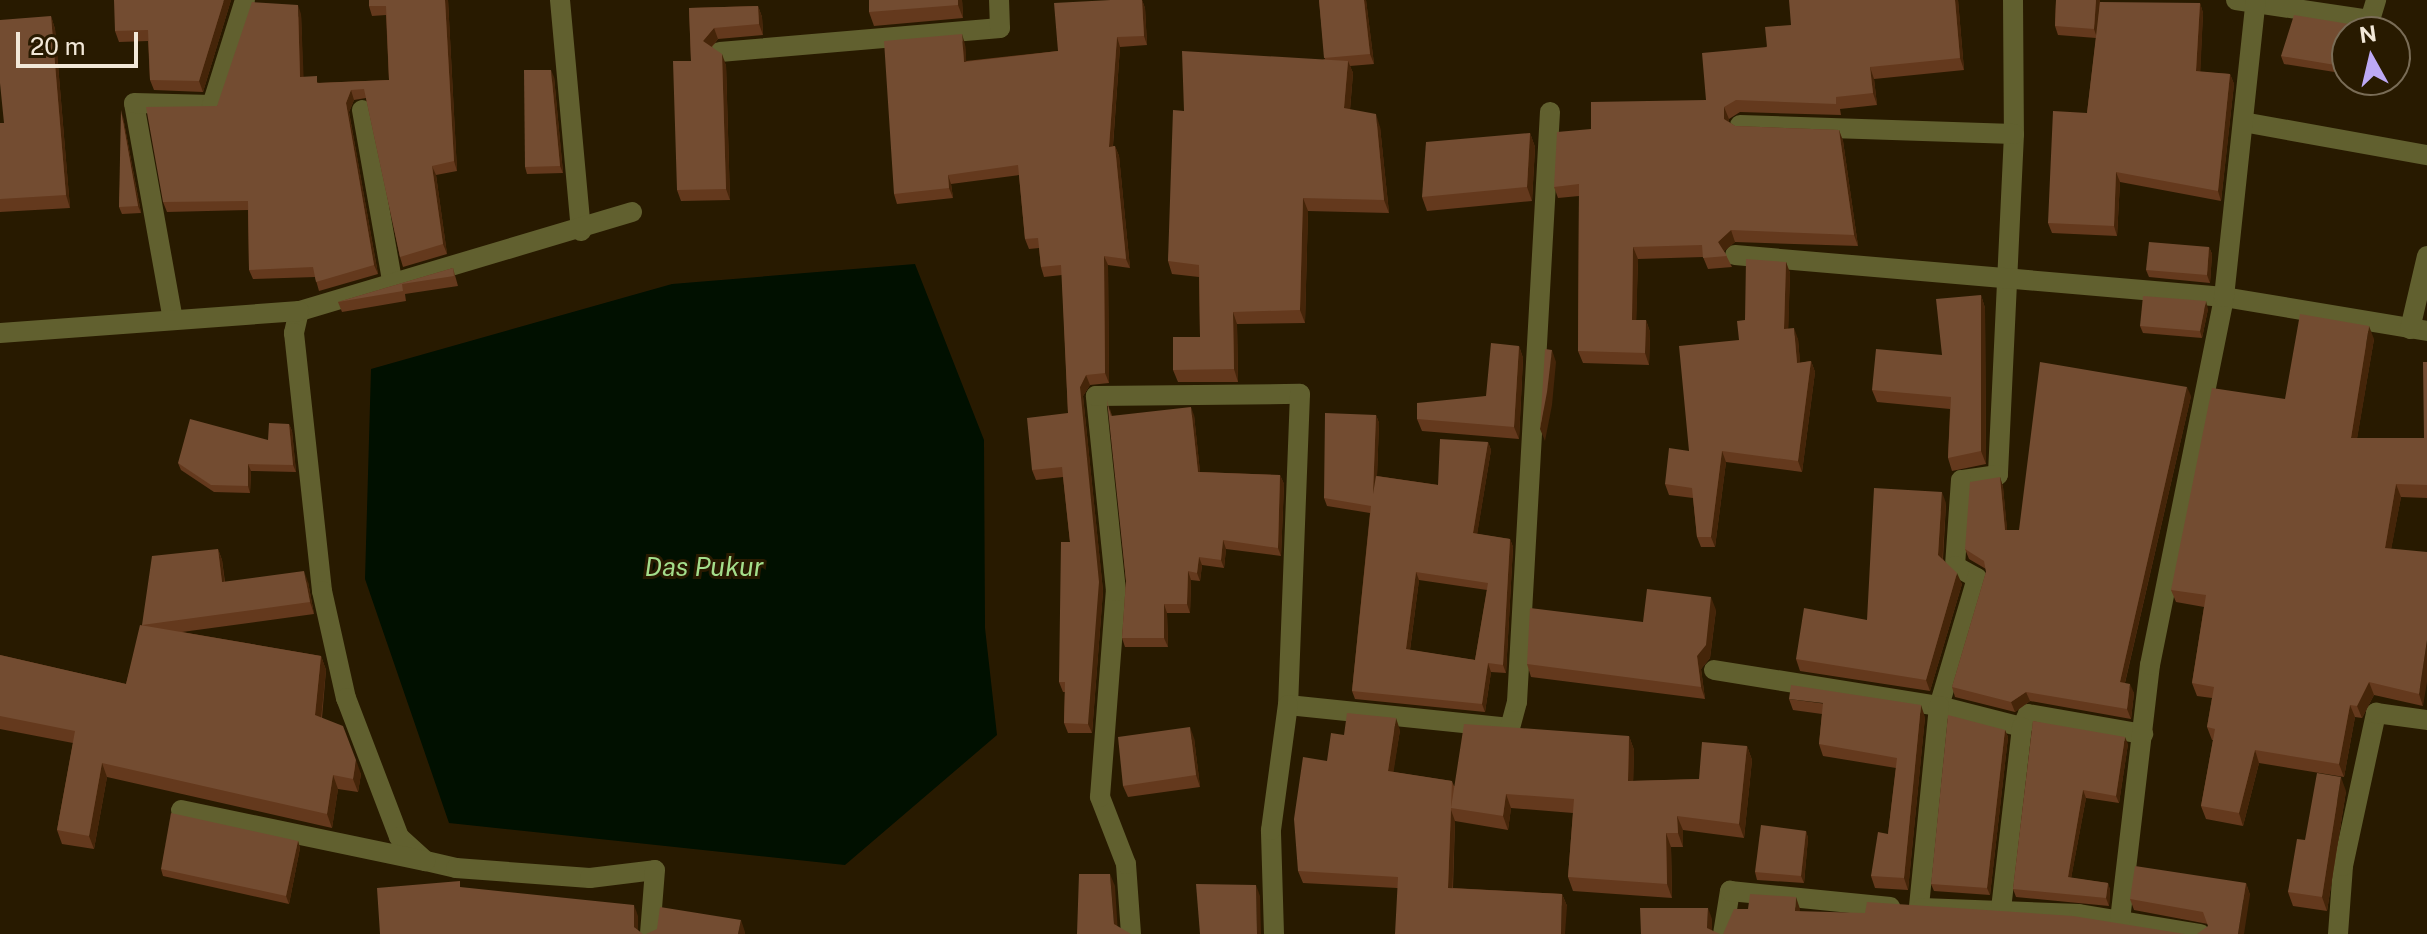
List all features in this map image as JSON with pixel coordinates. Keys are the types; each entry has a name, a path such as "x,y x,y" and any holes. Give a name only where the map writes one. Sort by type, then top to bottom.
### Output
{"street":[{"path":"173,320 134,103 212,105 245,0"},
{"path":"560,0 581,231"},
{"path":"720,52 1000,28 999,0"},
{"path":"1919,908 1939,706 1977,578 1955,566 1961,480 1998,475 2014,134 2013,0"},
{"path":"2120,920 2150,665 2224,297 2243,122 2249,1 2370,20 2376,0"},
{"path":"362,110 393,285"},
{"path":"1288,705 1510,728 1517,702 1550,112"},
{"path":"2243,122 2427,155"},
{"path":"1740,125 2014,134"},
{"path":"0,333 299,311 581,231 632,212"},
{"path":"1735,255 2005,281 2224,297 2419,330 2427,256"},
{"path":"299,311 294,333 322,591 346,698 399,837 426,861"},
{"path":"1131,934 1126,864 1100,797 1116,591 1096,396 1300,394 1288,705 1271,830 1274,934"},
{"path":"1714,670 1939,706 2022,727"},
{"path":"2338,934 2343,866 2376,713 2427,720"},
{"path":"2001,909 2022,727 2028,714 2143,734"},
{"path":"181,810 426,861 590,878 655,870 650,934"},
{"path":"1723,934 1730,891 1919,908 2001,909 2120,920 2200,934"}],"water":[{"name":"Das Pukur","path":"915,264 984,440 985,628 997,735 845,865 449,823 365,579 371,369 672,284"}],"building":[{"path":"114,0 224,0 199,81 150,80 148,30 115,31"},
{"path":"369,0 445,0 454,161 432,166 443,244 400,257 364,89 351,90 346,103 374,265 316,282 313,267 249,270 248,201 163,202 146,107 217,106 252,2 298,5 300,77 317,76 317,83 389,80 386,6 369,6"},
{"path":"869,0 958,0 958,5 869,12"},
{"path":"1142,0 1144,36 1117,37 1109,147 1115,146 1126,259 1104,256 1105,373 1086,375 1080,387 1099,582 1088,724 1064,723 1065,682 1059,682 1061,542 1070,542 1062,467 1032,470 1027,418 1068,413 1061,265 1041,267 1038,238 1025,239 1018,165 948,175 949,188 894,194 884,41 962,34 964,62 1058,51 1054,3"},
{"path":"1319,0 1364,0 1370,54 1324,58"},
{"path":"1789,0 1955,0 1960,58 1870,67 1873,93 1836,97 1836,104 1736,100 1724,107 1724,119 1735,126 1839,130 1854,235 1731,230 1718,242 1727,256 1703,258 1702,245 1633,247 1632,320 1646,320 1645,353 1578,351 1579,184 1554,187 1557,132 1591,129 1591,102 1706,100 1702,53 1767,47 1765,27 1791,25"},
{"path":"2056,0 2096,0 2094,29 2055,26"},
{"path":"2100,2 2200,3 2196,71 2230,74 2218,191 2116,172 2114,226 2048,223 2053,111 2087,113"},
{"path":"758,6 759,24 714,28 703,41 722,54 726,189 677,190 673,61 691,61 689,8"},
{"path":"2294,15 2331,21 2331,64 2281,56"},
{"path":"51,16 66,195 0,199 0,123 4,123 0,83 0,20"},
{"path":"1182,51 1348,61 1344,108 1376,114 1384,200 1303,198 1300,310 1233,312 1234,369 1173,370 1173,337 1200,337 1199,265 1168,261 1173,110 1184,111"},
{"path":"524,70 551,70 560,166 525,167"},
{"path":"121,110 138,206 119,207"},
{"path":"1530,133 1527,187 1422,197 1426,142"},
{"path":"2149,242 2209,247 2207,275 2146,270"},
{"path":"1746,259 1786,262 1784,329 1794,328 1797,363 1811,361 1798,461 1722,451 1711,537 1697,537 1692,488 1665,484 1669,448 1689,451 1679,346 1739,340 1737,321 1745,320"},
{"path":"453,268 454,276 402,284 403,291 338,302"},
{"path":"1981,295 1981,451 1948,458 1951,397 1872,390 1876,349 1942,355 1936,299"},
{"path":"2143,296 2206,301 2200,331 2140,326"},
{"path":"2300,314 2369,326 2351,438 2424,438 2423,362 2427,362 2427,485 2396,484 2385,548 2427,552 2427,640 2419,694 2369,682 2357,706 2350,705 2339,764 2255,750 2239,813 2201,806 2215,729 2207,727 2214,687 2192,683 2206,595 2171,590 2212,388 2285,399"},
{"path":"1491,343 1519,346 1514,427 1417,419 1417,403 1486,396"},
{"path":"1545,349 1552,350 1540,429"},
{"path":"2040,362 2187,387 2120,682 2130,684 2127,709 2026,692 2011,702 1952,687 1986,572 1984,561 1965,549 1970,482 2000,477 2005,530 2019,530"},
{"path":"1107,400 1111,416 1191,407 1198,472 1280,475 1278,548 1223,540 1221,560 1199,557 1197,573 1188,571 1187,604 1164,604 1164,638 1122,638 1126,581"},
{"path":"1325,413 1376,415 1373,494 1376,476 1438,485 1440,439 1488,442 1473,533 1510,539 1503,665 1488,663 1482,704 1352,691 1371,506 1324,498","holes":["1416,572 1488,583 1475,660 1406,649"]},
{"path":"190,419 268,440 269,423 289,424 293,465 248,464 248,486 211,485 178,463"},
{"path":"1874,488 1942,492 1938,555 1957,573 1926,680 1796,659 1804,608 1867,620"},
{"path":"218,549 222,582 304,571 310,602 142,625 152,556"},
{"path":"1647,589 1711,597 1706,645 1697,656 1701,687 1527,664 1530,608 1643,622"},
{"path":"140,625 321,656 315,715 343,726 356,760 353,779 333,775 327,814 102,763 89,836 57,830 75,731 0,716 0,655 126,684"},
{"path":"1791,685 1921,705 1904,878 1871,876 1878,832 1888,834 1897,758 1819,744 1823,703 1789,699"},
{"path":"1347,713 1396,718 1388,771 1452,781 1448,888 1562,894 1561,934 1395,934 1398,877 1298,871 1294,819 1303,757 1327,761 1331,733 1344,735"},
{"path":"1948,715 2005,730 1987,888 1931,884"},
{"path":"2033,721 2125,737 2116,796 2083,790 2068,877 2108,883 2106,898 2013,889"},
{"path":"1464,724 1629,736 1628,781 1699,779 1702,742 1747,746 1739,824 1677,816 1678,833 1666,833 1667,884 1568,877 1574,799 1506,794 1503,816 1451,808"},
{"path":"1190,727 1196,775 1123,786 1118,737"},
{"path":"2317,773 2341,777 2322,897 2288,892 2297,839 2305,840"},
{"path":"171,813 298,841 286,896 161,869"},
{"path":"1761,825 1806,831 1801,876 1755,872"},
{"path":"2135,866 2246,883 2238,934 2197,934 2208,926 2203,912 2130,899"},
{"path":"1079,874 1110,874 1114,924 1131,934 1077,934"},
{"path":"460,881 460,887 634,905 634,927 643,934 380,934 377,888"},
{"path":"1196,884 1256,885 1257,934 1200,934"},
{"path":"1750,894 1796,897 1795,911 1865,913 1867,902 2073,916 2185,934 1723,934 1734,909 1748,909"},
{"path":"660,907 741,920 738,934 646,934 657,929"},
{"path":"1640,908 1708,908 1707,928 1720,934 1641,934"}]}
